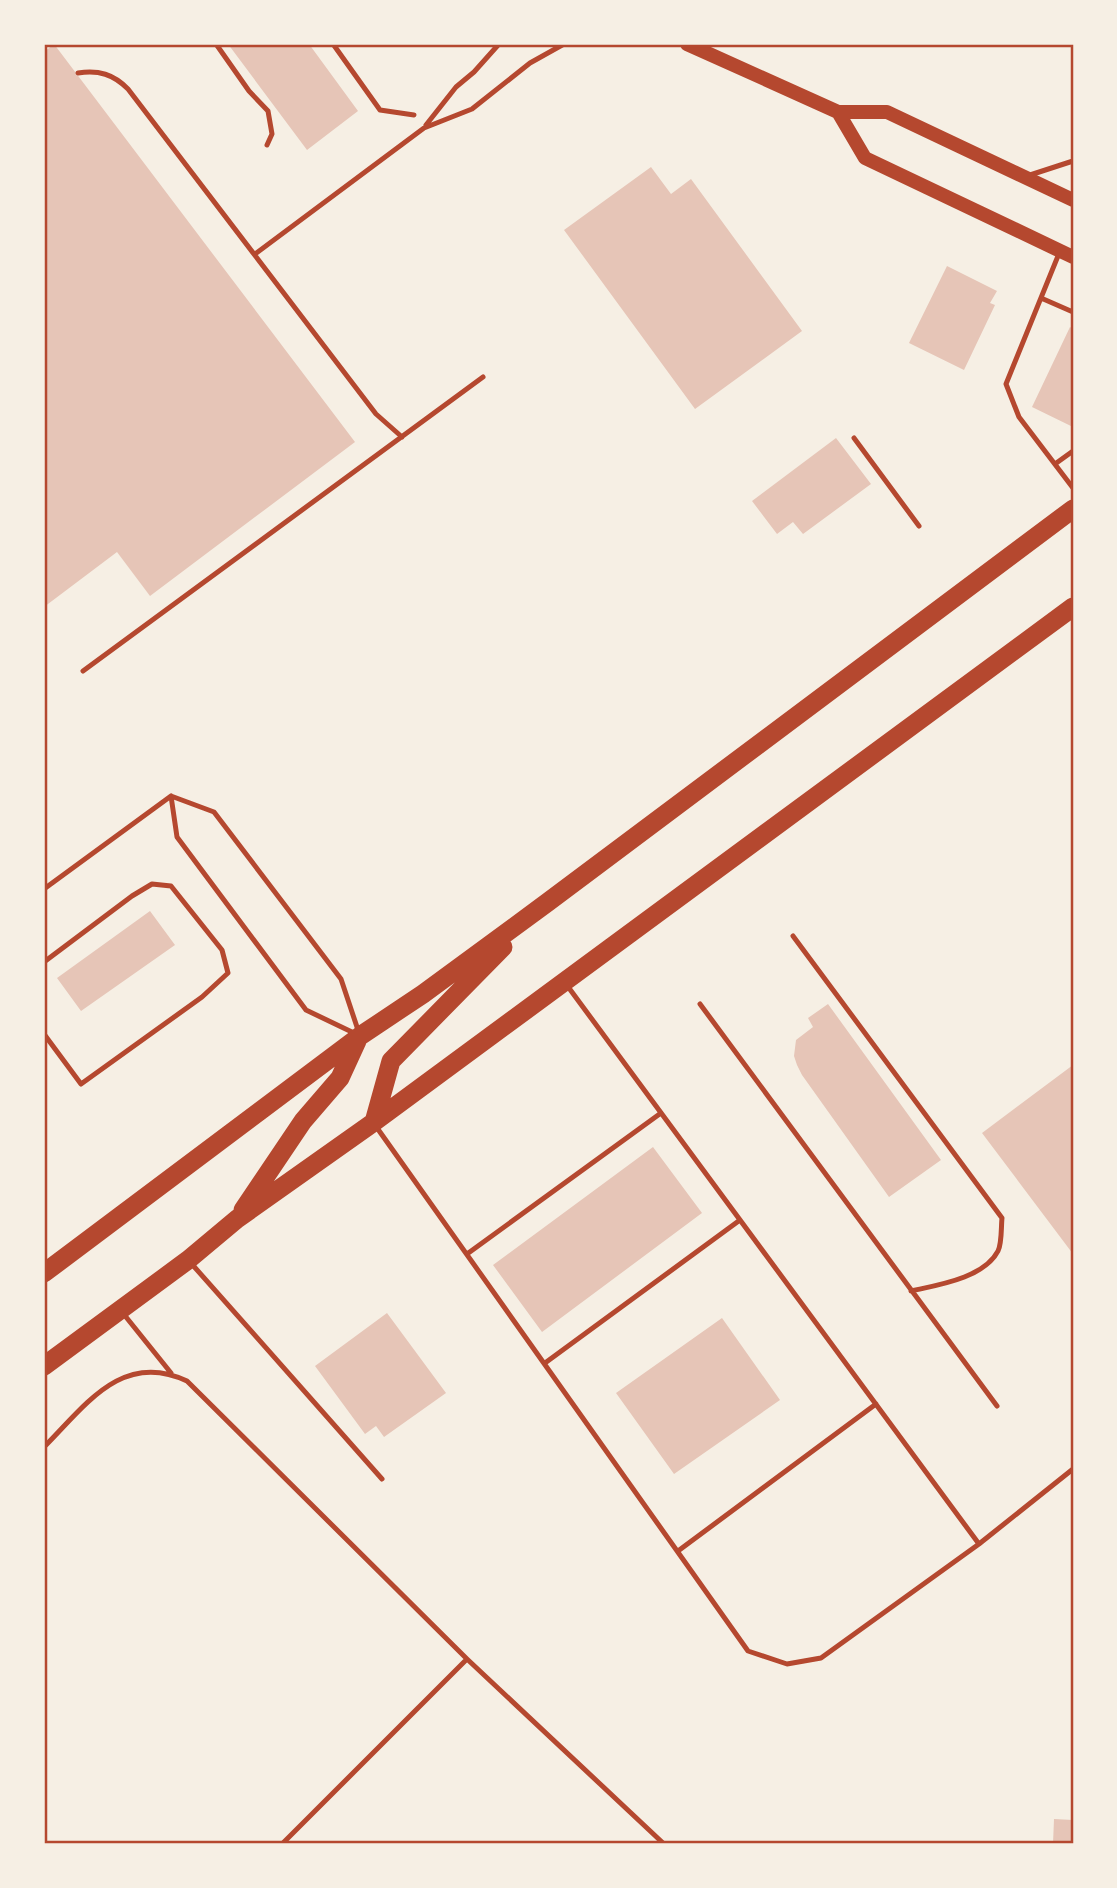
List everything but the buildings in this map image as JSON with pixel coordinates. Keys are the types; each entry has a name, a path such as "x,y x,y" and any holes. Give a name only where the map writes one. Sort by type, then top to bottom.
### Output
{"highway":[{"path":"44,1273 360,1036 423,994 548,902 1073,509"},
{"path":"44,1366 188,1259 237,1219 1073,607"},
{"path":"373,1122 391,1061 548,902"},
{"path":"237,1219 303,1121 340,1078 360,1036"}],"main road":[{"path":"687,44 838,113 887,112 1073,200"},
{"path":"838,113 866,158 1066,254"}],"lane":[{"path":"216,44 249,91 268,111 272,134 267,145"},
{"path":"333,44 380,110 414,115"},
{"path":"424,128 456,87 474,72 499,44"},
{"path":"255,254 424,128 472,109 530,63 564,44"},
{"path":"78,73 104,73 117,78 128,89 376,414 402,437"},
{"path":"1024,177 1073,161"},
{"path":"1066,254 1041,298 1006,384 1019,417 1073,488"},
{"path":"1041,298 1073,312"},
{"path":"83,671 483,377"},
{"path":"854,438 919,526"},
{"path":"1055,464 1073,451"},
{"path":"44,889 171,796"},
{"path":"171,796 214,812 341,979 360,1036"},
{"path":"171,796 177,837 306,1010 360,1036"},
{"path":"44,962 152,884 171,886 222,950 228,973 202,997 81,1084 44,1034"},
{"path":"793,936 1002,1218 999,1250 977,1273 911,1291"},
{"path":"564,982 979,1544"},
{"path":"699,1004 996,1406"},
{"path":"467,1254 661,1113"},
{"path":"373,1122 748,1651 787,1664 821,1658 979,1544 1073,1469"},
{"path":"545,1363 740,1220"},
{"path":"188,1259 382,1479"},
{"path":"120,1310 171,1373"},
{"path":"44,1447 100,1392 118,1379 132,1373 152,1371 171,1373 187,1381 467,1659 664,1844"},
{"path":"678,1551 876,1404"},
{"path":"282,1844 467,1659"}]}
